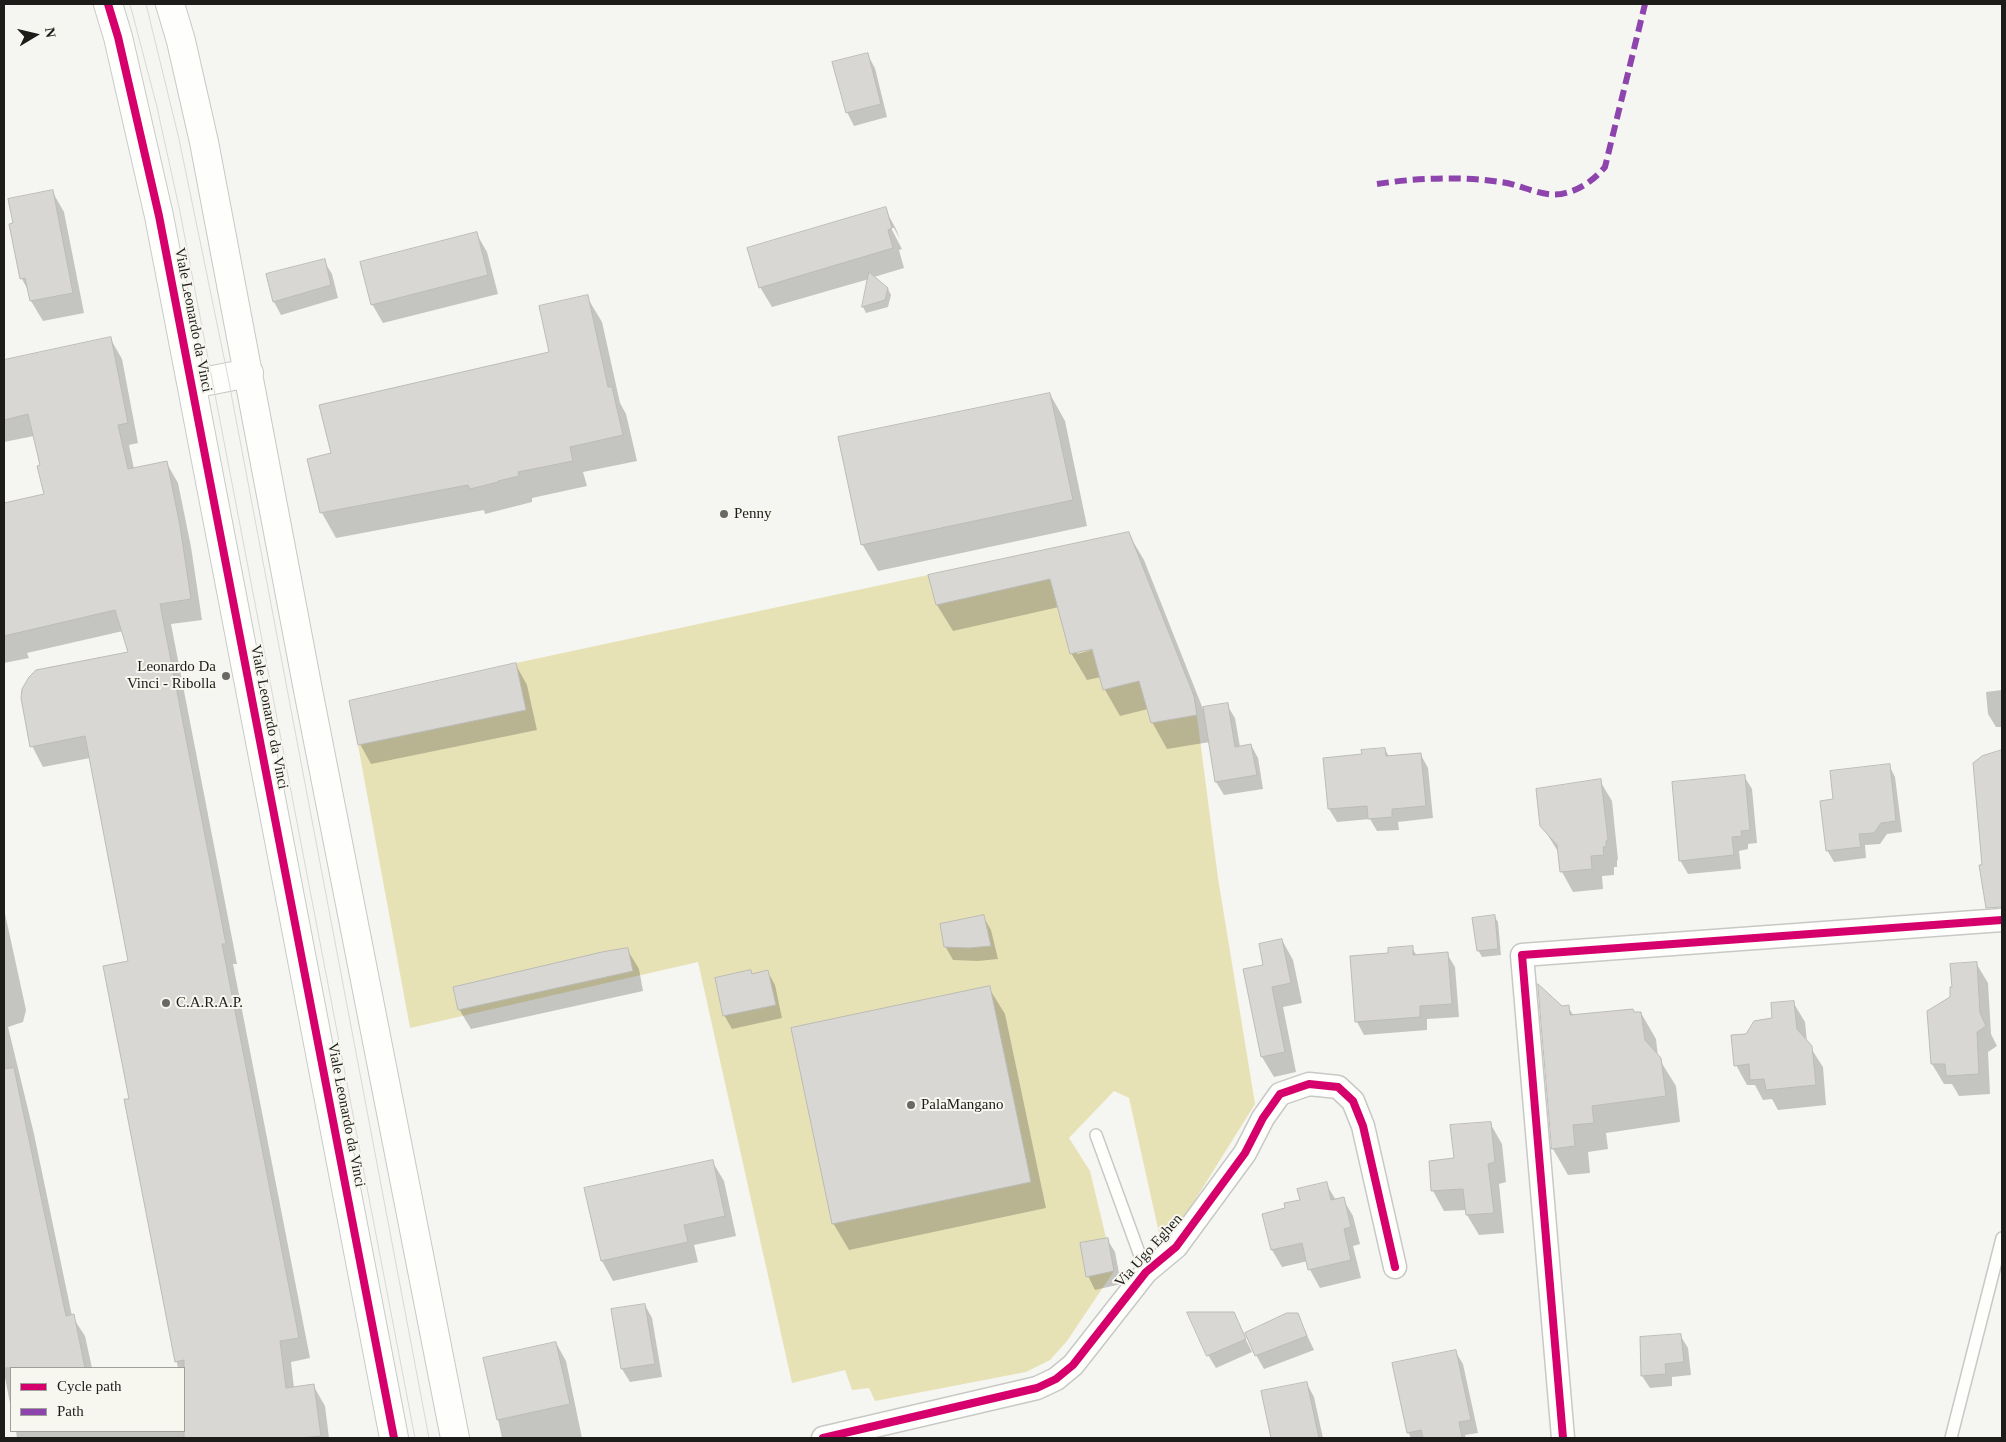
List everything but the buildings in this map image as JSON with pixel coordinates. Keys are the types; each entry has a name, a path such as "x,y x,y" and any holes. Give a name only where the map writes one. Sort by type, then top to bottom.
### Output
{"street":[{"name":"Viale Leonardo da Vinci","path":"108,4 118,37 159,216 394,1438"},
{"path":"170,4 181,41 204,142 312,709 455,1438"},
{"path":"192,384 248,373"},
{"path":"1563,1438 1522,954 2002,920"},
{"name":"Via Ugo Eghen","path":"823,1438 1037,1388 1056,1379 1073,1365 1146,1272 1176,1247 1245,1153 1263,1118 1280,1094 1309,1084 1338,1087 1353,1101 1363,1126 1395,1267"}],"lane":[{"path":"1096,1135 1146,1272"},
{"path":"1951,1438 2002,1238"}],"shaded area":[{"path":"1129,532 1189,694 1194,693 1218,878 1255,1104 1172,1237 1159,1233 1129,1098 1114,1091 1069,1138 1090,1171 1114,1271 1067,1341 1050,1360 1026,1372 875,1401 869,1388 852,1390 845,1370 792,1383 698,962 410,1028 358,745 526,710 516,663"}],"tram line":[{"path":"130,4 157,107 180,212 415,1438"},
{"path":"146,4 179,139 228,377 429,1438"}],"marked path":[{"path":"1377,184 1407,180 1454,178 1508,183 1545,194 1568,193 1586,184 1605,167 1645,4"}],"cycle path":[{"path":"108,4 118,37 159,216 394,1438"},
{"path":"1563,1438 1522,955 2002,920"},
{"path":"823,1438 1037,1388 1056,1379 1073,1365 1146,1272 1176,1247 1245,1153 1263,1118 1280,1094 1309,1084 1338,1087 1353,1101 1363,1126 1395,1267"}],"place":[{"name":"Penny","path":"724,514"},
{"name":"Leonardo Da Vinci - Ribolla","path":"226,676"},
{"name":"C.A.R.A.P.","path":"166,1003"},
{"name":"PalaMangano","path":"911,1105"}]}
